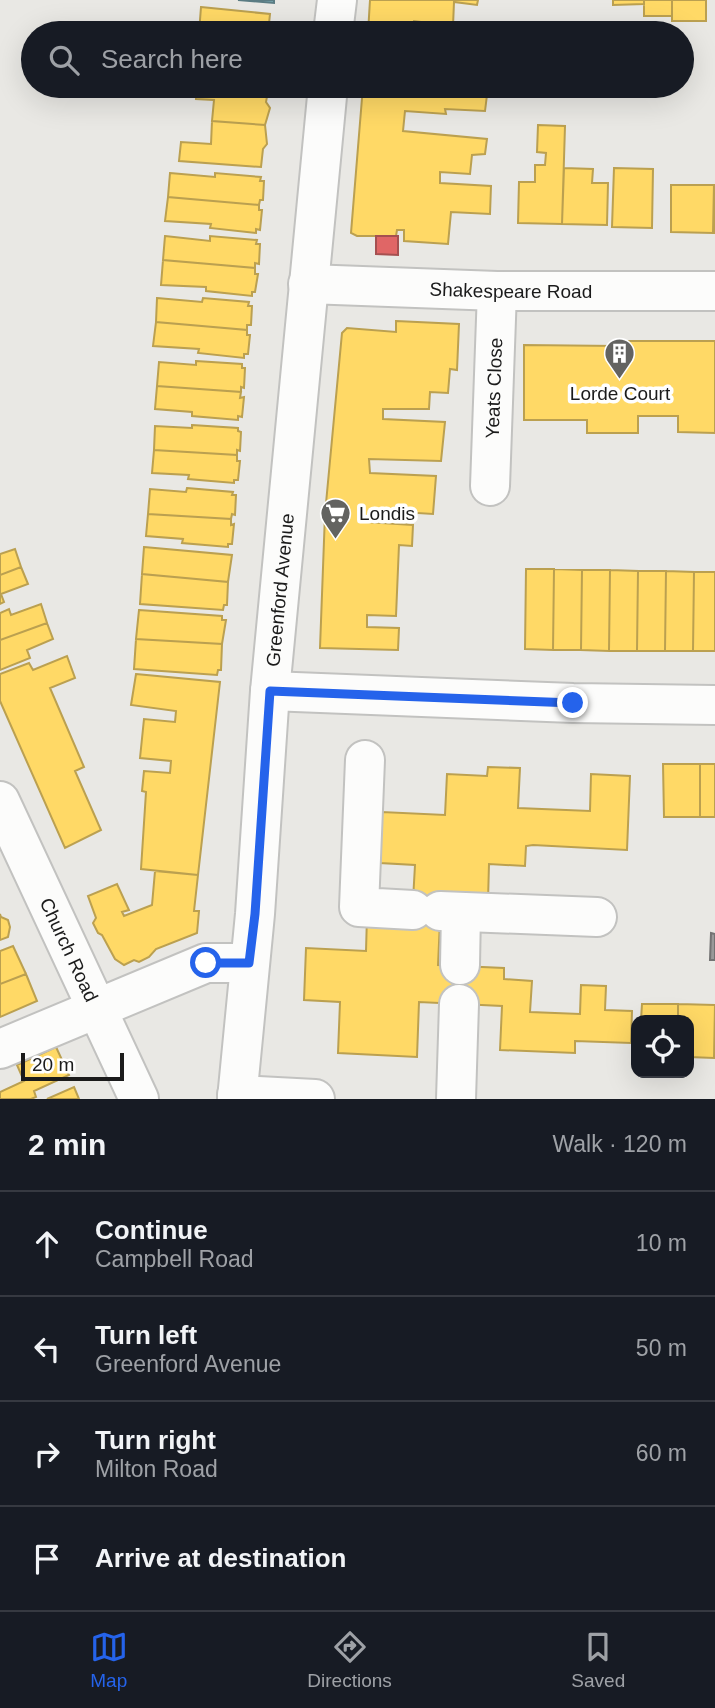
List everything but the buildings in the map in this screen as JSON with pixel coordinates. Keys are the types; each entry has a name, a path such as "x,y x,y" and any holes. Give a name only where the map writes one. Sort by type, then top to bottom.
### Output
{"street":[{"path":"334,21 337,0"},
{"name":"Greenford Avenue","path":"237,1097 255,914 270,691 327,98"},
{"name":"Shakespeare Road","path":"308,284 496,291 715,291"},
{"name":"Yeats Close","path":"490,486 496,291"},
{"path":"270,691 573,703 715,705"},
{"path":"365,760 359,907 597,917"},
{"name":"Church Road","path":"0,801 139,1099"},
{"path":"438,911 460,965"},
{"path":"0,1049 206,963 249,963"},
{"path":"456,1099 459,1004"},
{"path":"237,1097 315,1099"}],"place":[{"name":"Lorde Court","path":"620,381"},
{"name":"Londis","path":"336,540"}],"route":[{"path":"206,963 249,963 255,914 270,691 573,703"}]}
